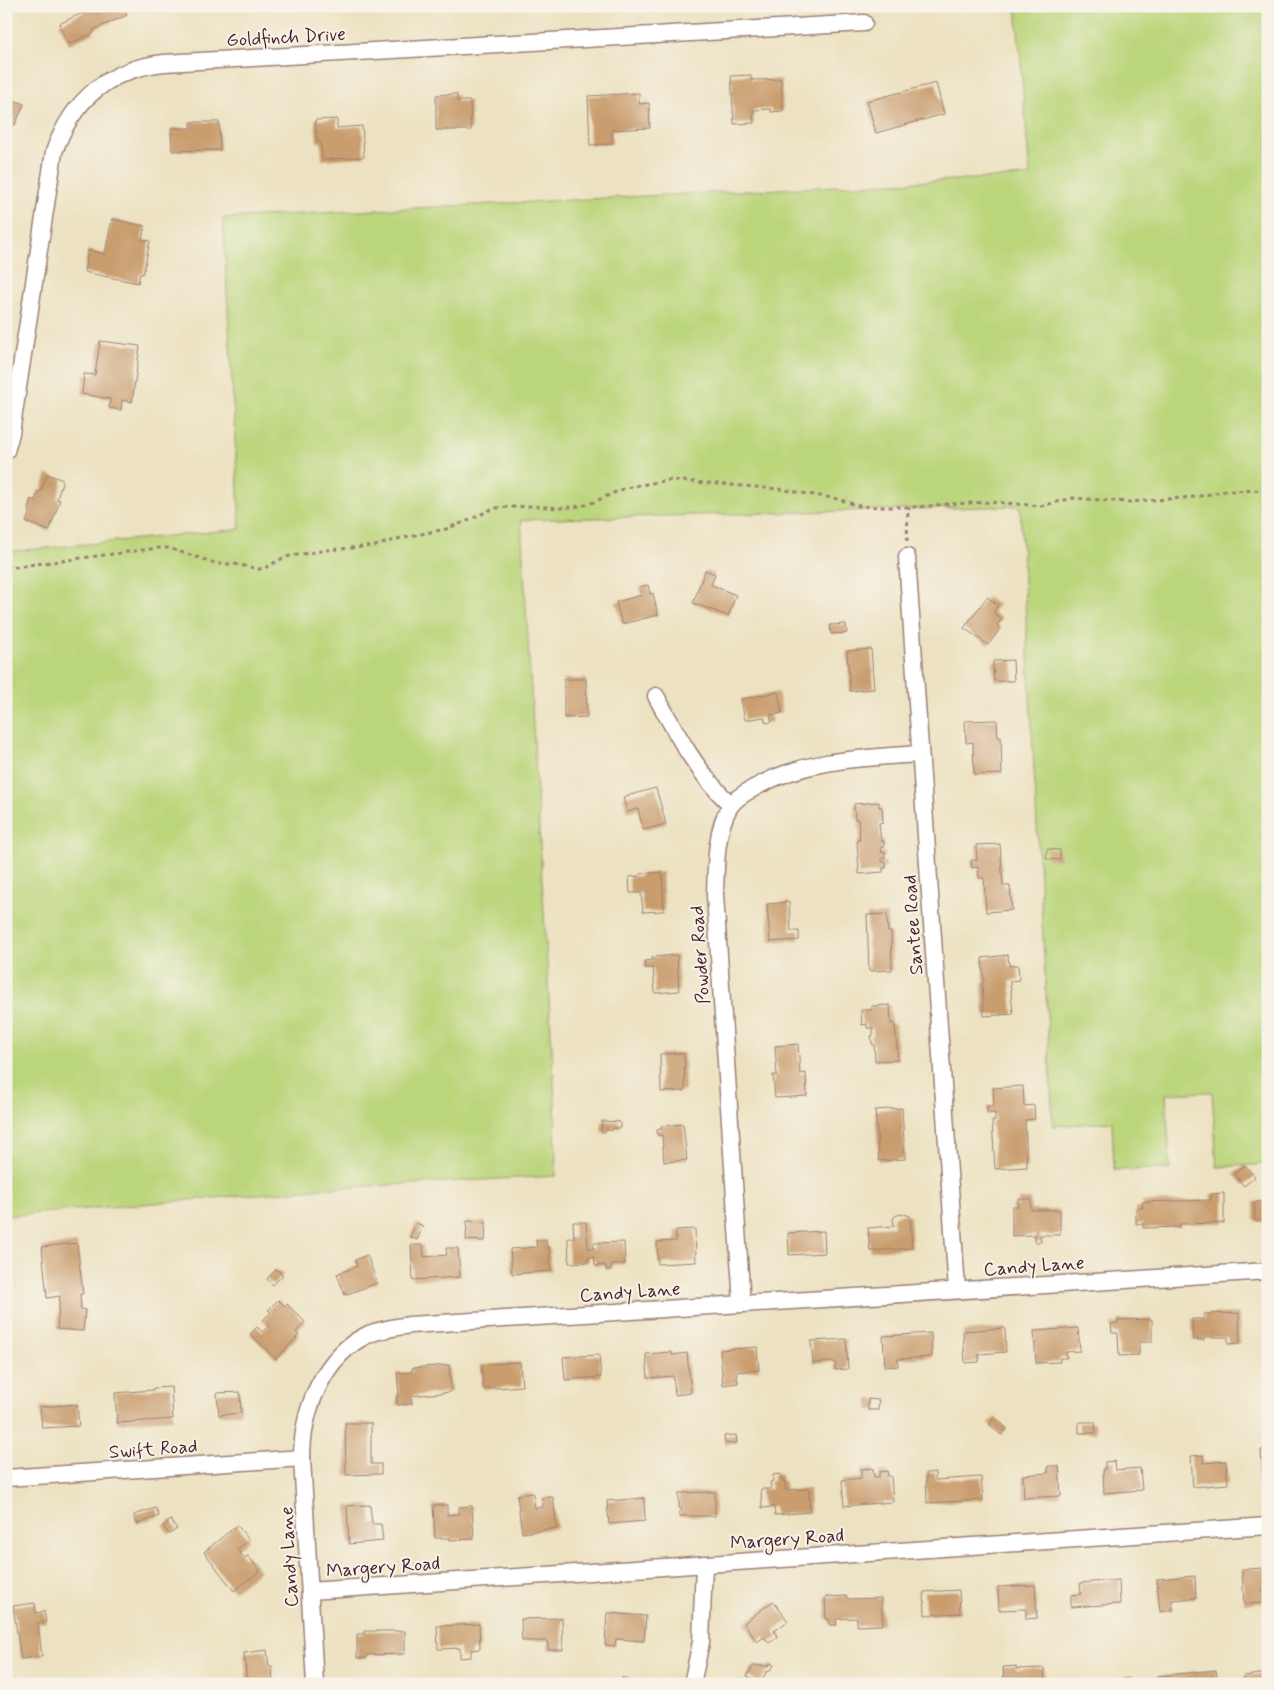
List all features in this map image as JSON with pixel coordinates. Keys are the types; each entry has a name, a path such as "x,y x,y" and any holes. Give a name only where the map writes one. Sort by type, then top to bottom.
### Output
{"street":[{"name":"Goldfinch Drive","path":"6,451 54,152 72,115 90,94 112,78 137,68 164,63 864,23"},
{"name":"Santee Road","path":"907,557 957,1290"},
{"path":"656,696 677,735 700,770 715,790 731,805"},
{"name":"Powder Road","path":"742,1304 715,895 722,826 731,805 746,792 762,783 806,766 920,754"},
{"name":"Candy Lane","path":"315,1684 302,1436 314,1395 325,1374 337,1358 352,1344 369,1334 388,1328 410,1325 1268,1271"},
{"name":"Swift Road","path":"6,1478 302,1458"},
{"name":"Margery Road","path":"310,1591 1268,1526"},
{"path":"692,1684 701,1642 704,1564"}],"path":[{"path":"6,568 168,548 218,564 235,564 260,569 266,568 285,557 327,550 374,546 401,538 446,529 494,508 582,506 634,486 670,480 817,494 838,498 859,506 910,508 993,502 1041,506 1073,498 1128,502 1195,498 1225,491 1268,490"},
{"path":"907,557 908,510 910,508"}],"green space":[{"path":"1016,6 1268,6 1268,1164 1217,1167 1212,1092 1166,1094 1170,1169 1114,1170 1112,1122 1053,1126 1020,506 521,520 555,1100 556,1176 315,1189 6,1216 6,552 240,529 223,218 1030,176"}],"building":[{"path":"123,6 127,15 93,30 94,33 69,44 59,24 84,12 81,7"},
{"path":"751,75 751,80 781,79 783,111 771,112 771,109 753,110 754,123 734,124 731,76"},
{"path":"936,83 944,114 876,133 867,101"},
{"path":"6,87 12,89 8,98 24,104 15,125 13,124 6,139"},
{"path":"639,93 639,104 649,103 650,128 612,130 612,144 590,145 588,96"},
{"path":"457,94 457,101 470,101 471,130 436,130 436,95"},
{"path":"337,119 337,128 362,126 364,157 322,160 321,142 317,142 315,120"},
{"path":"191,122 219,122 220,150 172,151 171,128 191,128"},
{"path":"112,219 145,226 142,240 150,241 143,274 140,274 138,283 84,272 88,250 105,254"},
{"path":"100,341 140,346 132,402 122,400 121,410 109,408 110,399 82,394 84,374 95,375"},
{"path":"47,474 63,480 57,499 60,500 49,531 26,522 30,511 28,510 31,499 35,501"},
{"path":"705,570 715,574 711,585 736,595 728,616 693,603"},
{"path":"648,585 650,594 653,593 658,615 622,624 616,602 642,595 640,587"},
{"path":"987,597 998,605 993,612 1002,619 997,625 1001,628 988,645 964,628"},
{"path":"846,624 847,633 831,634 830,625"},
{"path":"871,649 874,689 850,691 847,651"},
{"path":"1013,660 1014,681 994,681 993,661"},
{"path":"564,679 586,679 587,717 564,718"},
{"path":"778,692 782,713 770,715 772,722 766,723 764,717 745,720 741,699"},
{"path":"997,720 998,737 1001,737 1002,774 974,775 973,742 966,743 965,721"},
{"path":"656,788 666,824 643,830 638,809 627,812 623,797"},
{"path":"879,802 879,807 882,807 883,822 879,823 881,841 884,841 884,847 881,847 882,853 885,852 885,858 882,858 882,862 886,862 886,868 883,868 883,872 859,874 857,840 860,840 854,804"},
{"path":"1000,844 1003,886 1010,886 1012,910 986,912 984,878 979,878 978,867 972,868 971,860 977,860 976,845"},
{"path":"1047,849 1060,850 1060,860 1046,859"},
{"path":"662,872 664,911 643,912 641,893 630,893 629,877"},
{"path":"789,902 791,931 799,931 799,940 770,942 767,904"},
{"path":"887,914 888,932 891,932 892,970 869,971 867,915"},
{"path":"677,955 679,991 655,993 653,968 645,968 644,961 653,960 652,957"},
{"path":"1008,955 1009,966 1018,965 1019,980 1010,981 1013,1014 984,1016 982,958"},
{"path":"890,1005 891,1024 895,1024 898,1060 875,1061 874,1044 872,1044 871,1036 873,1036 873,1028 867,1028 867,1024 862,1025 861,1010 872,1010 872,1006"},
{"path":"798,1044 800,1074 806,1073 807,1096 775,1098 773,1075 777,1075 775,1046"},
{"path":"684,1053 685,1091 661,1092 660,1054"},
{"path":"1023,1086 1024,1106 1034,1105 1035,1119 1025,1120 1027,1167 995,1169 992,1121 995,1121 995,1113 987,1114 987,1106 994,1106 993,1088"},
{"path":"902,1108 905,1159 879,1161 875,1110"},
{"path":"602,1121 620,1122 620,1128 601,1132"},
{"path":"683,1124 687,1160 664,1162 662,1135 657,1135 657,1130 662,1129 661,1126"},
{"path":"1245,1165 1255,1177 1244,1186 1234,1174"},
{"path":"1224,1193 1224,1223 1180,1224 1180,1227 1143,1228 1143,1223 1136,1224 1136,1208 1143,1208 1142,1202 1211,1200 1211,1194"},
{"path":"1018,1199 1031,1199 1031,1210 1060,1210 1060,1235 1040,1235 1041,1242 1035,1242 1035,1235 1012,1236 1012,1206 1018,1206"},
{"path":"1268,1201 1268,1221 1255,1221 1254,1202"},
{"path":"904,1214 910,1216 912,1248 870,1251 868,1228 894,1226 893,1218"},
{"path":"467,1221 486,1222 485,1241 466,1240"},
{"path":"573,1222 586,1222 588,1248 594,1248 593,1243 624,1242 625,1264 611,1265 612,1269 606,1270 605,1265 595,1266 594,1257 588,1257 588,1262 569,1263 568,1238 574,1238"},
{"path":"416,1223 423,1226 417,1240 410,1237"},
{"path":"695,1229 696,1262 658,1264 657,1242 676,1241 676,1230"},
{"path":"824,1231 825,1253 789,1255 788,1233"},
{"path":"536,1240 546,1240 547,1247 549,1247 551,1271 512,1274 510,1249 537,1247"},
{"path":"77,1243 83,1294 80,1294 81,1309 85,1310 83,1331 57,1329 60,1296 47,1298 42,1247"},
{"path":"411,1245 423,1245 424,1257 447,1255 446,1248 458,1248 460,1277 413,1280"},
{"path":"367,1255 377,1283 345,1295 337,1274 357,1266 355,1260"},
{"path":"276,1269 283,1275 273,1285 267,1279"},
{"path":"278,1300 285,1306 287,1304 305,1322 296,1332 299,1335 276,1359 250,1334 257,1327 262,1332 269,1326 263,1320 271,1312 268,1310"},
{"path":"1239,1313 1240,1343 1228,1344 1228,1337 1204,1337 1204,1340 1193,1340 1192,1319 1204,1319 1204,1314"},
{"path":"1152,1319 1152,1342 1139,1342 1139,1355 1119,1356 1118,1333 1112,1333 1111,1324 1118,1323 1118,1320"},
{"path":"1005,1328 1006,1352 979,1354 979,1362 965,1363 963,1331"},
{"path":"1078,1328 1080,1351 1066,1352 1067,1358 1060,1358 1060,1362 1036,1363 1034,1331"},
{"path":"931,1333 932,1357 898,1359 898,1366 885,1367 883,1336"},
{"path":"846,1339 848,1369 835,1370 835,1362 813,1363 811,1341"},
{"path":"757,1347 759,1370 736,1372 738,1383 723,1385 720,1350"},
{"path":"672,1352 672,1355 687,1353 691,1393 675,1395 673,1376 648,1378 646,1354"},
{"path":"599,1355 601,1377 565,1380 563,1357"},
{"path":"520,1362 522,1386 483,1389 481,1365"},
{"path":"449,1365 451,1392 411,1396 412,1404 397,1405 397,1395 399,1395 397,1373 412,1372 412,1368"},
{"path":"171,1387 173,1419 117,1423 115,1393"},
{"path":"240,1392 241,1413 219,1415 217,1393"},
{"path":"868,1399 879,1400 878,1410 868,1410"},
{"path":"77,1404 79,1426 42,1428 40,1407"},
{"path":"995,1417 1007,1429 1001,1435 989,1424"},
{"path":"1079,1422 1095,1422 1096,1433 1079,1433"},
{"path":"345,1423 371,1423 371,1464 381,1464 381,1474 346,1475"},
{"path":"736,1435 737,1443 725,1444 724,1436"},
{"path":"1268,1449 1268,1481 1263,1481 1261,1450"},
{"path":"1203,1455 1203,1463 1226,1461 1228,1484 1193,1487 1191,1456"},
{"path":"1114,1461 1115,1470 1140,1468 1142,1490 1104,1493 1103,1470 1105,1470 1105,1462"},
{"path":"1048,1466 1059,1466 1061,1496 1024,1498 1023,1475 1048,1473"},
{"path":"873,1468 874,1477 879,1477 879,1472 887,1471 888,1476 891,1476 893,1502 844,1506 842,1480 861,1478 861,1469"},
{"path":"935,1472 935,1480 981,1477 983,1500 927,1503 926,1473"},
{"path":"781,1474 782,1481 785,1481 785,1490 809,1489 810,1512 775,1515 774,1507 762,1508 761,1489 771,1489 770,1482 773,1481 773,1475"},
{"path":"715,1492 715,1516 679,1516 679,1511 682,1511 682,1508 679,1508 679,1493"},
{"path":"533,1493 535,1508 543,1507 542,1498 553,1497 557,1528 522,1533 517,1495"},
{"path":"644,1498 645,1521 609,1524 607,1501"},
{"path":"370,1505 372,1524 381,1524 383,1541 349,1544 347,1506"},
{"path":"433,1505 447,1505 447,1515 459,1514 459,1507 472,1506 474,1539 450,1540 450,1538 435,1538"},
{"path":"156,1508 159,1516 137,1524 134,1515"},
{"path":"171,1520 177,1529 169,1534 163,1526"},
{"path":"237,1525 249,1540 237,1549 244,1558 248,1556 260,1571 234,1591 204,1552"},
{"path":"1268,1568 1268,1591 1262,1591 1263,1603 1244,1604 1242,1569"},
{"path":"1195,1576 1196,1598 1172,1600 1173,1610 1160,1612 1157,1579"},
{"path":"1119,1580 1120,1604 1071,1607 1071,1595 1081,1594 1080,1583"},
{"path":"1035,1585 1037,1618 1026,1619 1026,1609 999,1610 998,1587"},
{"path":"959,1590 960,1613 925,1615 924,1592"},
{"path":"847,1596 848,1599 881,1598 883,1625 857,1626 857,1618 836,1619 837,1625 830,1625 829,1619 826,1619 825,1597"},
{"path":"773,1601 788,1621 774,1631 778,1637 769,1643 764,1637 757,1642 744,1623"},
{"path":"35,1603 36,1613 44,1611 46,1622 38,1623 42,1656 21,1659 13,1606"},
{"path":"607,1613 646,1616 644,1641 616,1639 615,1646 605,1645"},
{"path":"562,1618 563,1650 548,1650 548,1641 522,1641 521,1619"},
{"path":"479,1624 480,1649 471,1650 471,1657 460,1658 460,1648 438,1649 437,1626"},
{"path":"364,1631 405,1631 405,1654 367,1655 367,1658 357,1658 357,1634 364,1634"},
{"path":"267,1650 269,1667 272,1667 273,1684 247,1684 244,1653"},
{"path":"770,1663 774,1665 769,1672 767,1671 760,1683 747,1676 753,1666 769,1666"},
{"path":"1016,1666 1016,1669 1044,1668 1045,1684 1004,1684 1003,1667"},
{"path":"1216,1670 1218,1684 1158,1684 1157,1676"},
{"path":"1268,1673 1268,1684 1245,1684 1244,1676"},
{"path":"623,1677 634,1684 619,1684"},
{"path":"1129,1678 1130,1684 1091,1684 1091,1683"},
{"path":"743,1681 747,1684 729,1684 729,1682"}]}
